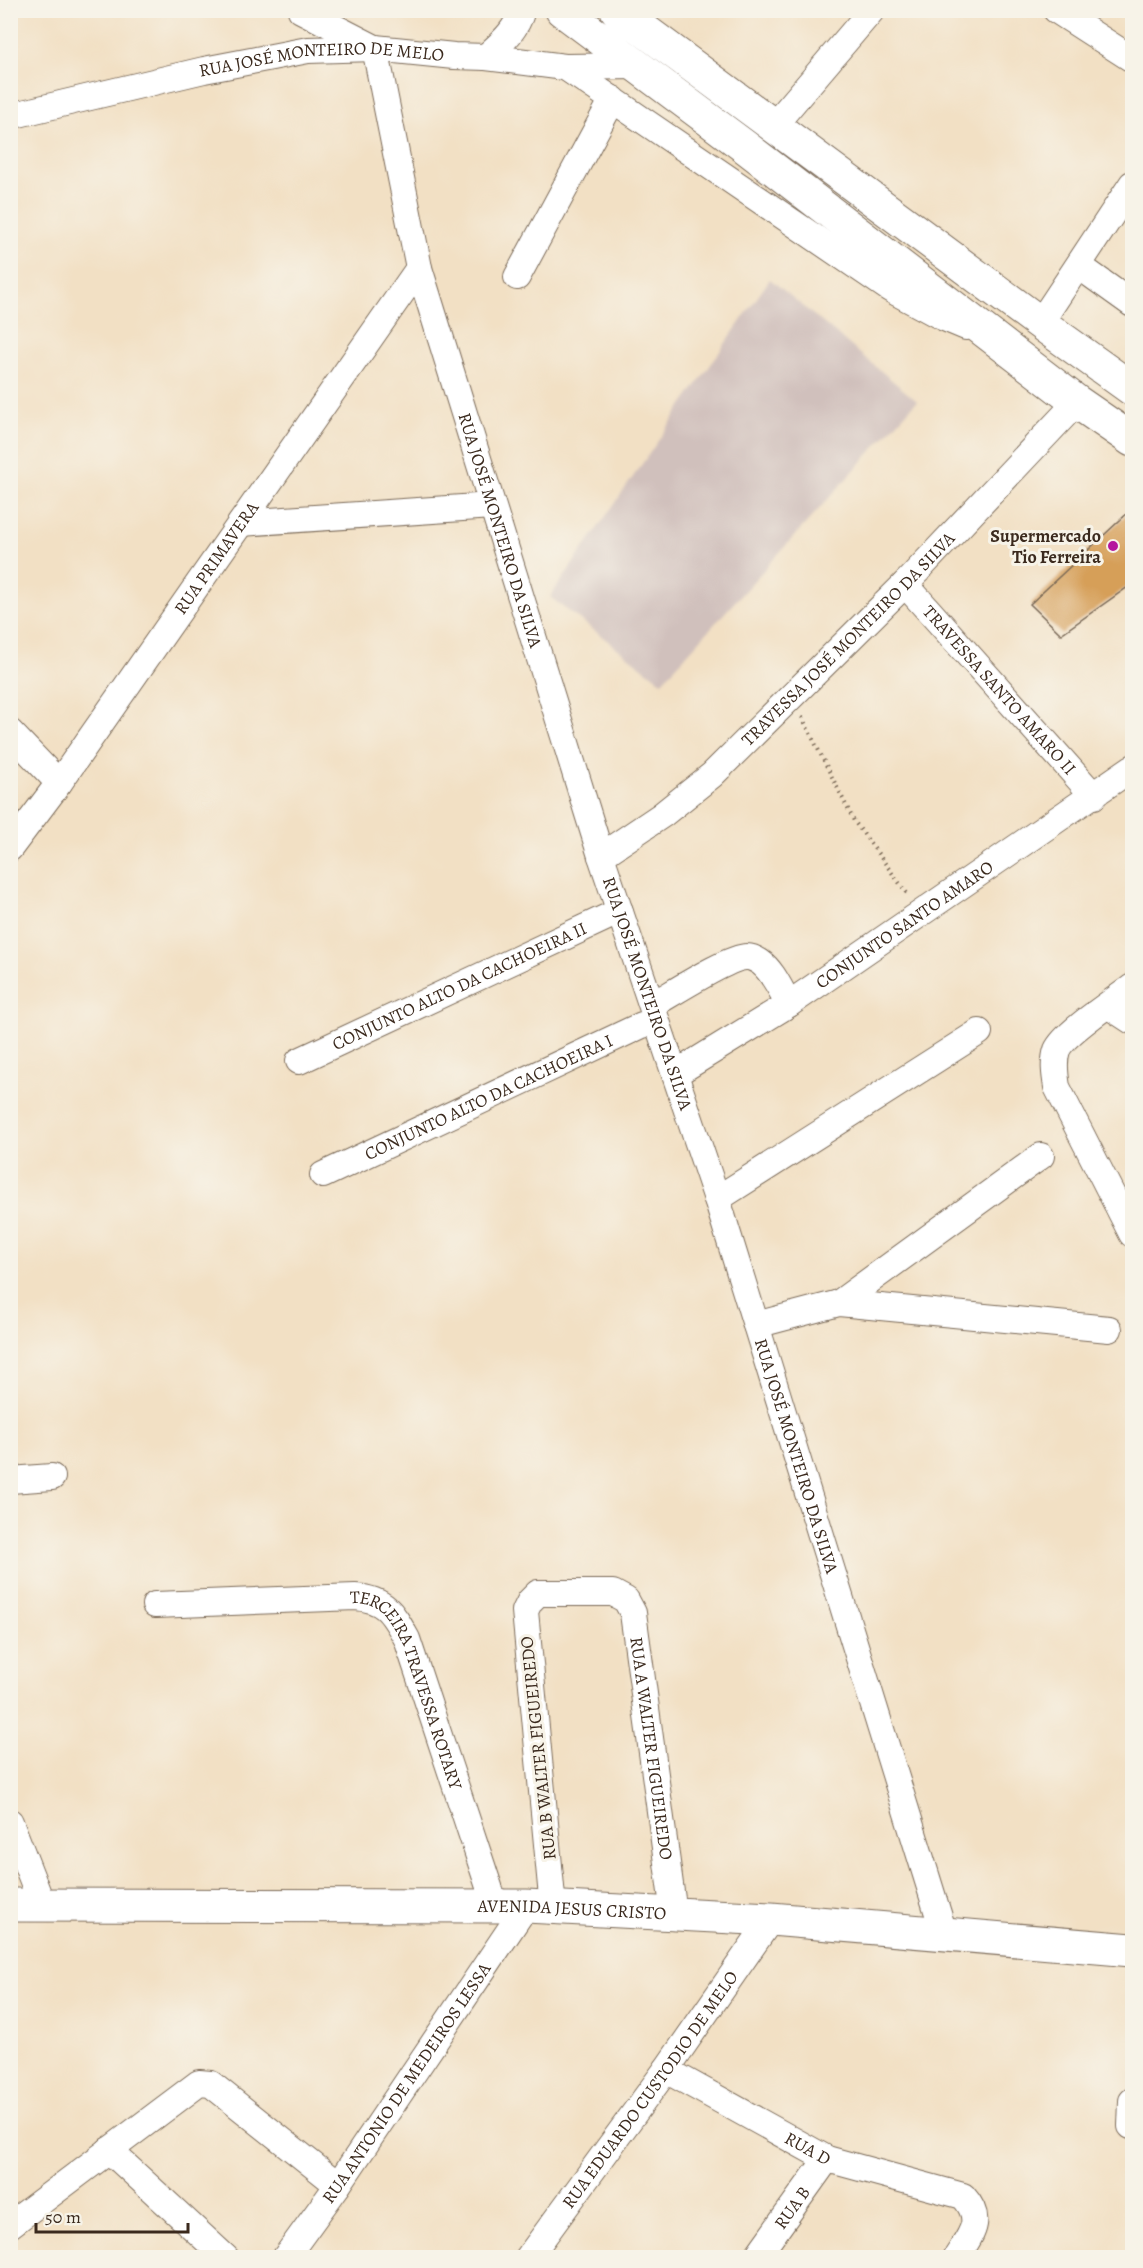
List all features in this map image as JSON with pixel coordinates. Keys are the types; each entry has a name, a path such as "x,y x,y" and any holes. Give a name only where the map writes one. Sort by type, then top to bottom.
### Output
{"main road":[{"path":"562,10 1077,402 1132,440"},
{"path":"622,12 1040,323 1132,388"},
{"name":"AVENIDA JESUS CRISTO","path":"26,1904 525,1906 771,1919 1132,1950"}],"street":[{"path":"301,10 375,48"},
{"path":"486,57 510,35 518,24 522,10"},
{"path":"774,125 872,10"},
{"path":"1056,10 1132,59"},
{"name":"RUA JOSÉ MONTEIRO DE MELO","path":"10,116 204,70 297,52 375,48 454,57 486,57 565,67 638,66"},
{"name":"RUA JOSÉ MONTEIRO DA SILVA","path":"375,48 419,268 602,856 717,1199 944,1933"},
{"path":"565,67 890,289 942,317 986,333"},
{"path":"517,277 613,99"},
{"path":"1040,323 1132,184"},
{"path":"1079,266 1132,304"},
{"name":"RUA PRIMAVERA","path":"10,848 59,783 419,268"},
{"name":"TRAVESSA JOSÉ MONTEIRO DA SILVA","path":"602,856 662,815 712,776 905,584 1077,402"},
{"path":"241,523 492,506"},
{"name":"TRAVESSA SANTO AMARO II","path":"905,584 1094,796"},
{"path":"10,732 59,783"},
{"name":"CONJUNTO SANTO AMARO","path":"675,1074 789,1004 1132,768"},
{"name":"CONJUNTO ALTO DA CACHOEIRA II","path":"299,1061 620,911"},
{"name":"CONJUNTO ALTO DA CACHOEIRA I","path":"323,1176 642,1025 654,1013 711,972 736,959 748,956 760,961 789,1004"},
{"path":"1132,987 1066,1037 1057,1049 1054,1073 1057,1087 1132,1234"},
{"path":"1108,1005 1132,1022"},
{"path":"717,1199 979,1032"},
{"path":"840,1303 1041,1156"},
{"path":"756,1325 840,1303 1109,1329"},
{"path":"10,1480 52,1477"},
{"name":"RUA A WALTER FIGUEIREDO","path":"538,1593 613,1593 626,1600 633,1613 674,1914"},
{"name":"RUA B WALTER FIGUEIREDO","path":"525,1906 525,1611 530,1601 538,1593"},
{"name":"TERCEIRA TRAVESSA ROTARY","path":"155,1605 355,1597 370,1598 388,1610 406,1639 525,1906"},
{"path":"10,1822 26,1904"},
{"name":"RUA ANTONIO DE MEDEIROS LESSA","path":"285,2258 338,2185 525,1906"},
{"name":"RUA EDUARDO CUSTODIO DE MELO","path":"528,2258 666,2070 771,1919"},
{"name":"RUA D","path":"666,2070 827,2159 963,2196 972,2206 975,2221 972,2234 956,2258"},
{"path":"10,2225 199,2083 211,2084 338,2185"},
{"path":"1131,2126 1132,2101"},
{"path":"109,2150 226,2258"},
{"name":"RUA B","path":"756,2258 827,2159"}],"path":[{"path":"792,698 855,821 922,914"}],"shaded area":[{"path":"770,279 917,401 662,682 550,597"}],"building":[{"name":"Supermercado Tio Ferreira","path":"1132,509 1132,584 1061,634 1030,604"}],"place":[{"name":"Supermercado Tio Ferreira","path":"1113,546"}]}
